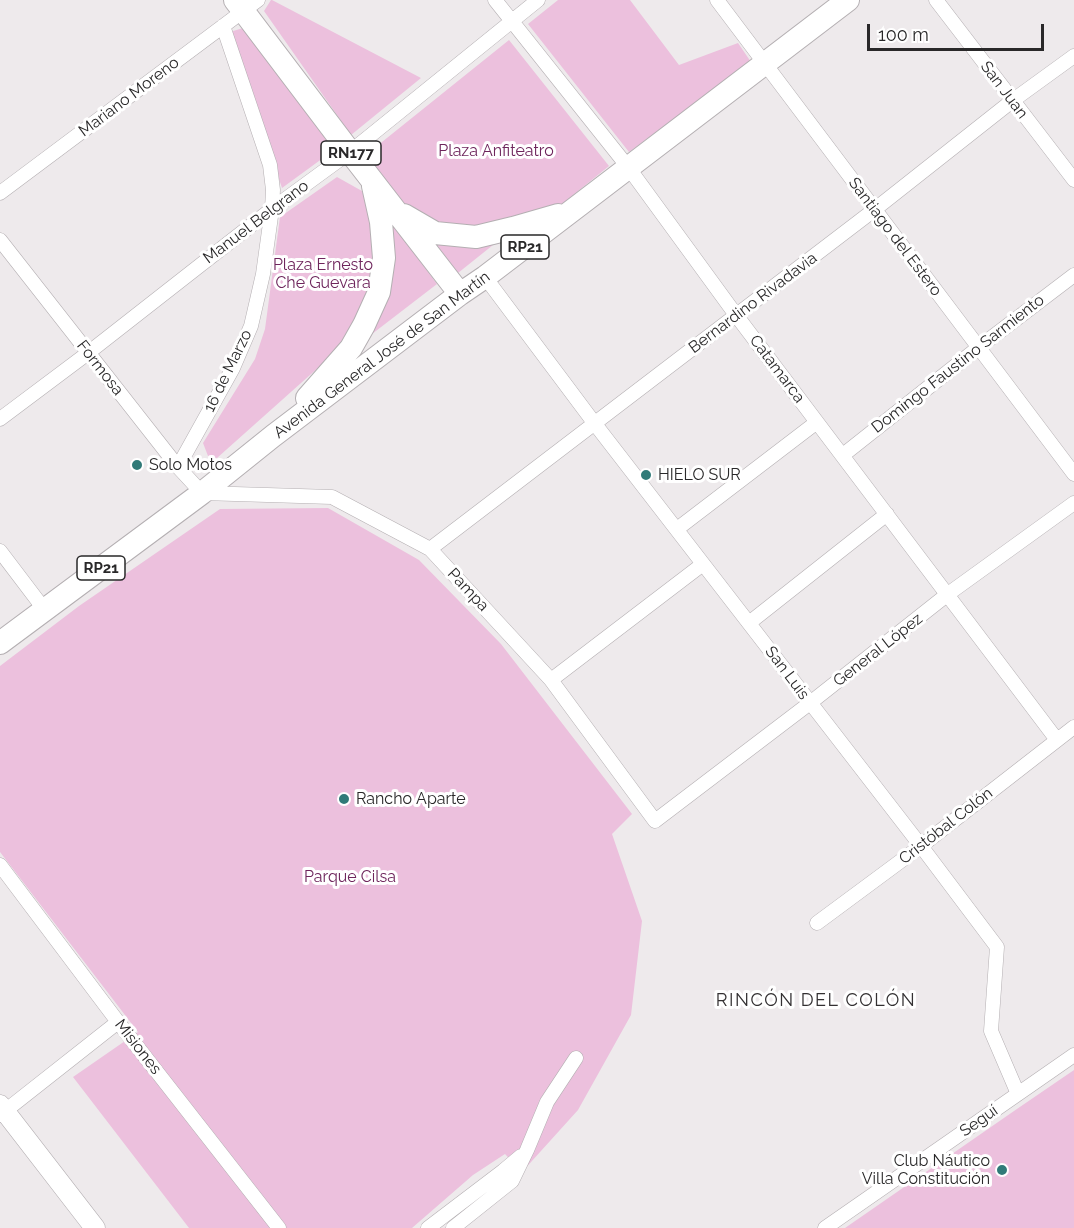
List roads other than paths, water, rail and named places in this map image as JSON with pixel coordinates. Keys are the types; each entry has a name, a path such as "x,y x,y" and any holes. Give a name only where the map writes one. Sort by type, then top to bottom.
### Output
{"main road":[{"name":"Avenida General José de San Martín","path":"0,643 202,493 273,436 848,0"},
{"name":"RN177","path":"246,4 350,152 460,294"},
{"path":"273,436 351,348 379,292 384,258 381,222 371,179"},
{"path":"395,209 435,233 476,237 574,210"},
{"path":"2,1110 95,1228"}],"street":[{"name":"Catamarca","path":"495,0 628,167 736,315 1057,740"},
{"name":"Manuel Belgrano","path":"0,419 272,209 350,152 538,0"},
{"name":"Santiago del Estero","path":"717,0 1074,474"},
{"name":"San Juan","path":"936,0 1074,180"},
{"name":"Mariano Moreno","path":"0,193 223,26 246,4"},
{"name":"16 de Marzo","path":"178,467 233,368 251,326 272,209 273,190 270,165 223,26"},
{"name":"Bernardino Rivadavia","path":"430,549 874,210 1012,101 1074,56"},
{"name":"Formosa","path":"0,240 178,467 202,493"},
{"name":"Domingo Faustino Sarmiento","path":"843,455 1074,274"},
{"name":"San Luis","path":"485,277 595,424 997,947 991,1031 1018,1094"},
{"path":"677,529 818,422"},
{"name":"Pampa","path":"202,493 332,497 430,549 551,680 654,821"},
{"name":"General López","path":"654,821 810,703 948,594 1074,503"},
{"path":"749,623 887,514"},
{"path":"0,551 44,609"},
{"path":"551,680 703,564"},
{"name":"Cristóbal Colón","path":"817,923 921,846 1074,727"},
{"name":"Misiones","path":"0,865 118,1022 279,1228"},
{"path":"2,1110 118,1022"},
{"name":"Seguí","path":"825,1228 1074,1056"},
{"path":"453,1228 512,1181 548,1102 576,1058"},
{"path":"428,1228 527,1150"}],"place":[{"name":"Solo Motos","path":"137,465"},
{"name":"HIELO SUR","path":"646,475"},
{"name":"Rancho Aparte","path":"344,799"},
{"name":"Club Náutico Villa Constitución","path":"1002,1170"}],"district":[{"name":"RINCÓN DEL COLÓN","path":"816,1001"}],"park label":[{"name":"Plaza Anfiteatro","path":"496,151"},
{"name":"Plaza Ernesto Che Guevara","path":"323,274"},
{"name":"Parque Cilsa","path":"350,877"}]}
